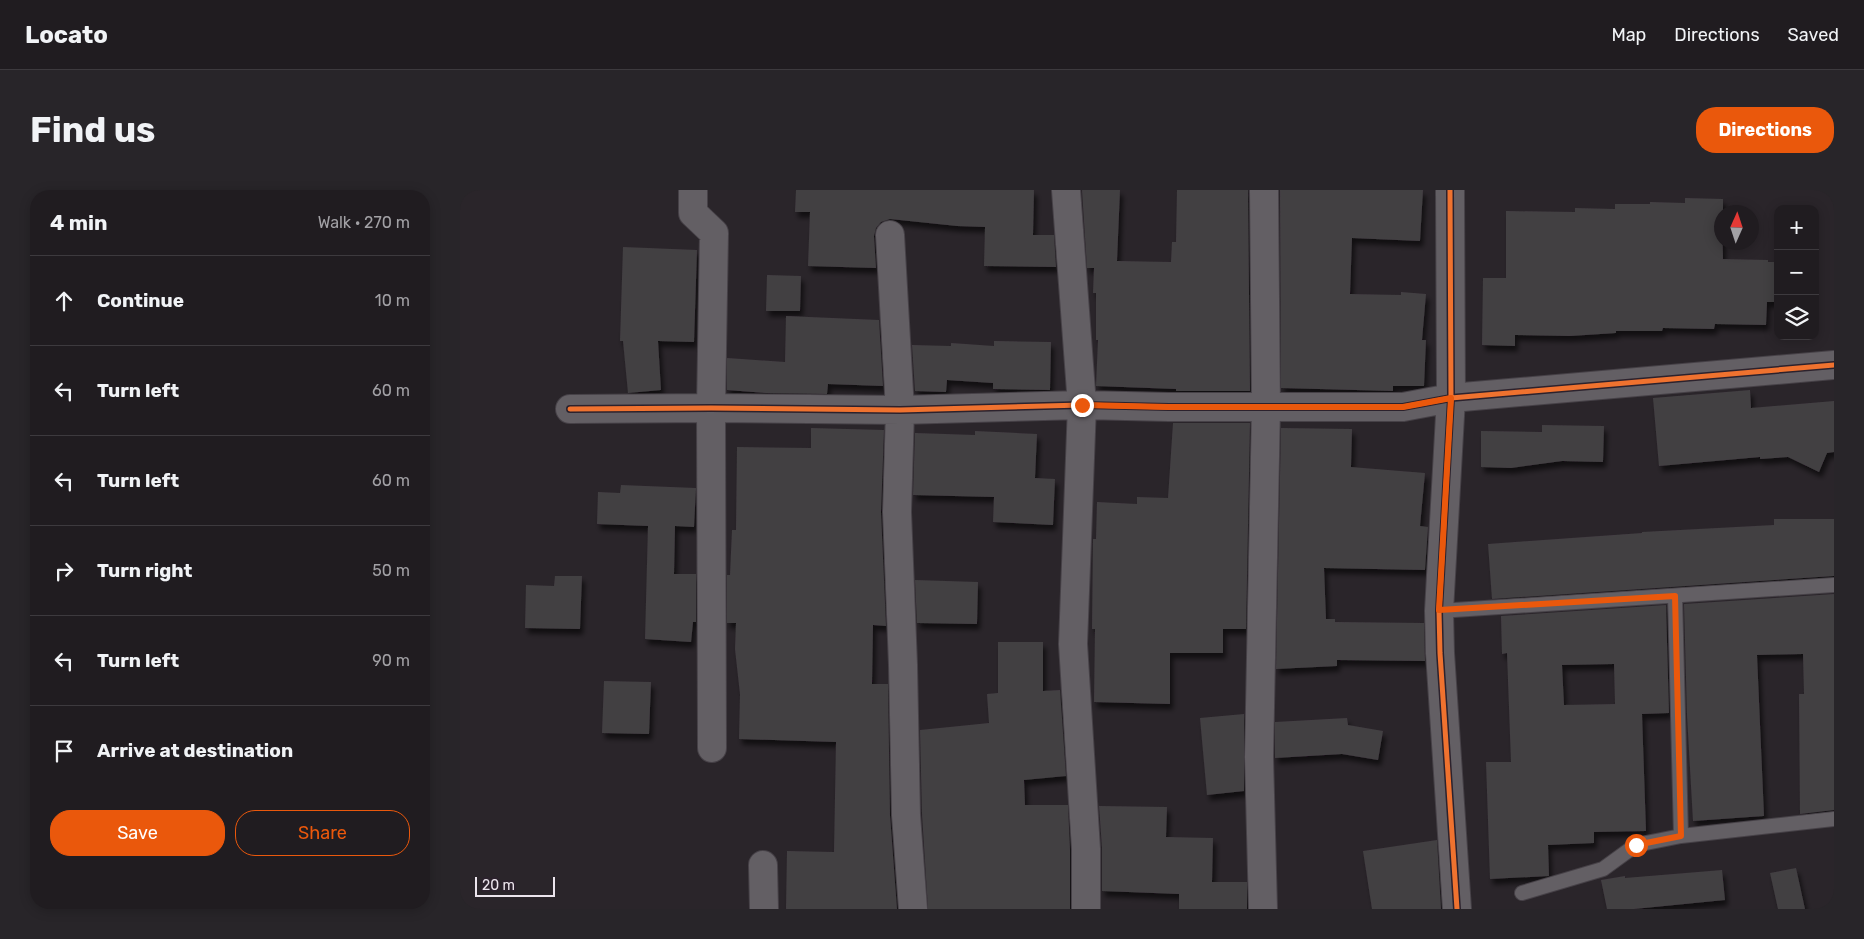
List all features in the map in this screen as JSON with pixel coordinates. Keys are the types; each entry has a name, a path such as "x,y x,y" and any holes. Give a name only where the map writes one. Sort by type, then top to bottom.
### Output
{"street":[{"path":"693,190 693,213 714,233 711,408 712,748"},
{"path":"1066,190 1082,405 1073,644 1086,850 1086,909"},
{"path":"1263,909 1259,757 1266,407 1264,190"},
{"path":"1450,190 1451,398 1439,610 1440,653 1457,909"},
{"path":"890,235 900,410 897,512 906,814 913,909"},
{"path":"570,409 900,410 1082,405 1403,407 1451,398 1834,365"},
{"path":"763,865 764,909"}],"lane":[{"path":"1439,610 1834,585"},
{"path":"1675,596 1681,836"},
{"path":"1522,893 1602,869 1636,845 1681,836 1834,819"}],"building":[{"path":"796,190 1034,190 1033,235 1054,235 1056,267 984,266 985,227 890,219 881,222 876,228 874,236 876,268 808,266 810,212 795,212"},
{"path":"1082,190 1120,190 1117,261 1171,262 1172,242 1176,242 1177,190 1248,190 1250,391 1176,391 1176,389 1096,386 1098,340 1096,340 1096,293 1093,293 1094,268 1087,268"},
{"path":"1280,190 1423,190 1420,241 1352,238 1350,294 1401,295 1401,292 1426,294 1422,340 1426,340 1424,386 1393,386 1393,391 1281,388"},
{"path":"1685,198 1723,199 1723,205 1714,205 1714,250 1723,250 1723,259 1768,260 1768,262 1774,262 1774,302 1767,302 1766,325 1715,324 1714,329 1663,328 1662,331 1616,331 1616,333 1570,336 1515,335 1515,346 1482,345 1483,278 1506,278 1506,211 1575,212 1575,208 1615,209 1615,204 1685,203"},
{"path":"623,247 697,250 694,342 658,341 661,390 628,393 623,341 620,341"},
{"path":"767,275 801,276 800,311 766,311"},
{"path":"786,316 879,320 883,386 828,384 827,394 727,390 727,358 785,362"},
{"path":"994,341 1051,342 1050,390 993,389 993,383 947,380 946,392 915,391 912,345 951,346 951,343 994,346"},
{"path":"1750,390 1751,408 1834,401 1834,452 1827,453 1819,472 1788,457 1760,459 1760,457 1659,466 1653,398"},
{"path":"1173,423 1250,423 1246,629 1223,629 1223,653 1170,653 1170,704 1094,702 1095,629 1092,629 1093,539 1096,539 1097,502 1137,504 1137,497 1168,498"},
{"path":"1542,425 1604,426 1603,462 1562,461 1511,468 1481,467 1481,431 1542,432"},
{"path":"811,428 884,430 881,512 886,626 873,625 872,684 888,684 890,815 897,909 786,909 787,851 834,852 836,742 739,739 740,694 735,649 736,623 727,623 727,575 730,575 732,530 736,530 737,447 811,448"},
{"path":"1281,428 1352,429 1351,467 1425,473 1420,526 1428,527 1425,570 1324,568 1326,619 1335,619 1335,622 1424,623 1425,661 1337,660 1337,666 1276,669"},
{"path":"975,431 1037,434 1035,478 1055,479 1053,525 993,522 994,497 913,495 915,433 975,435"},
{"path":"621,485 696,488 694,527 675,526 674,574 696,574 696,622 693,622 691,642 645,639 648,526 597,524 598,492 620,493"},
{"path":"1774,519 1834,519 1834,576 1492,599 1488,544 1642,532 1774,525"},
{"path":"555,576 582,576 580,629 525,628 526,585 554,586"},
{"path":"915,580 978,582 977,624 917,623"},
{"path":"1834,594 1834,810 1800,814 1799,694 1804,694 1803,654 1757,655 1764,816 1693,821 1687,715 1684,604"},
{"path":"1666,605 1669,713 1642,714 1646,831 1594,832 1594,843 1548,845 1549,876 1490,879 1486,762 1511,762 1507,653 1502,654 1501,616","holes":["1614,664 1615,704 1564,705 1562,665"]},
{"path":"998,642 1043,642 1043,691 1060,690 1066,776 1024,780 1025,805 1068,805 1070,909 928,909 922,814 920,730 989,723 987,694 998,693"},
{"path":"604,681 651,682 649,734 602,733"},
{"path":"1244,714 1244,791 1207,795 1200,718"},
{"path":"1347,718 1348,725 1383,731 1378,760 1342,754 1275,758 1275,722"},
{"path":"1099,806 1167,807 1166,837 1213,838 1212,882 1247,882 1247,909 1179,909 1179,894 1102,891 1102,848"},
{"path":"1437,840 1441,909 1372,909 1363,851"},
{"path":"1796,868 1805,909 1778,909 1770,873"},
{"path":"1722,870 1725,900 1634,909 1607,909 1601,880 1625,876 1625,878"}],"cycle path":[{"path":"570,409 900,410 1082,405 1403,407 1451,398 1450,190"},
{"path":"1457,909 1440,653 1439,611 1451,398 1834,365"}],"route":[{"path":"1082,405 1403,407 1451,398 1439,610 1675,596 1681,836 1636,845"}]}
